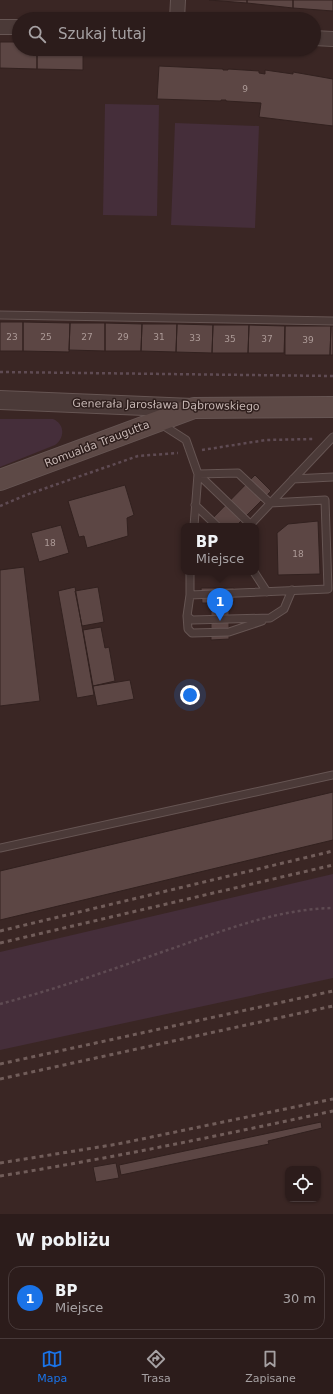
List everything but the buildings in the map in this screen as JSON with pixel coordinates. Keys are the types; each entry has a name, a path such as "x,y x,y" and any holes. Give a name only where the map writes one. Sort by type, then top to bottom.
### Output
{"main road":[{"name":"Generała Jarosława Dąbrowskiego","path":"194,408 333,407"},
{"name":"Romualda Traugutta","path":"0,480 194,408"}],"street":[{"path":"177,12 178,0"},
{"path":"0,27 12,27"},
{"path":"321,38 333,39"},
{"name":"Generała Jarosława Dąbrowskiego","path":"0,400 194,408"}],"lane":[{"path":"0,315 333,321"},
{"path":"156,421 186,440 198,474 194,523"},
{"path":"252,523 332,438"},
{"path":"190,595 328,588 325,500 270,503 238,473 198,474"},
{"path":"198,474 248,523"},
{"path":"293,479 333,477"},
{"path":"195,505 214,523"},
{"path":"190,575 190,595 187,616 188,629 192,633 230,632 270,618 284,609 292,590"},
{"path":"256,575 267,592"},
{"path":"187,616 192,620 270,618"},
{"path":"0,848 333,775"}],"path":[{"path":"0,372 333,376"},
{"path":"0,506 26,495 138,456 190,452 266,440 332,438"},
{"path":"0,1004 96,976 245,923 282,914 320,908 333,908"}],"shaded area":[{"path":"105,104 159,105 157,216 103,215"},
{"path":"175,123 259,126 255,228 171,225"},
{"path":"0,419 53,419 60,424 62,428 61,439 55,445 0,467"},
{"path":"333,874 333,978 0,1050 0,952"}],"railway":[{"path":"0,931 333,851"},
{"path":"0,943 333,865"},
{"path":"0,1064 333,991"},
{"path":"0,1079 333,1006"},
{"path":"0,1163 118,1144 333,1099"},
{"path":"0,1176 167,1146 333,1111"}],"place":[{"name":"BP","path":"220,621"}]}
